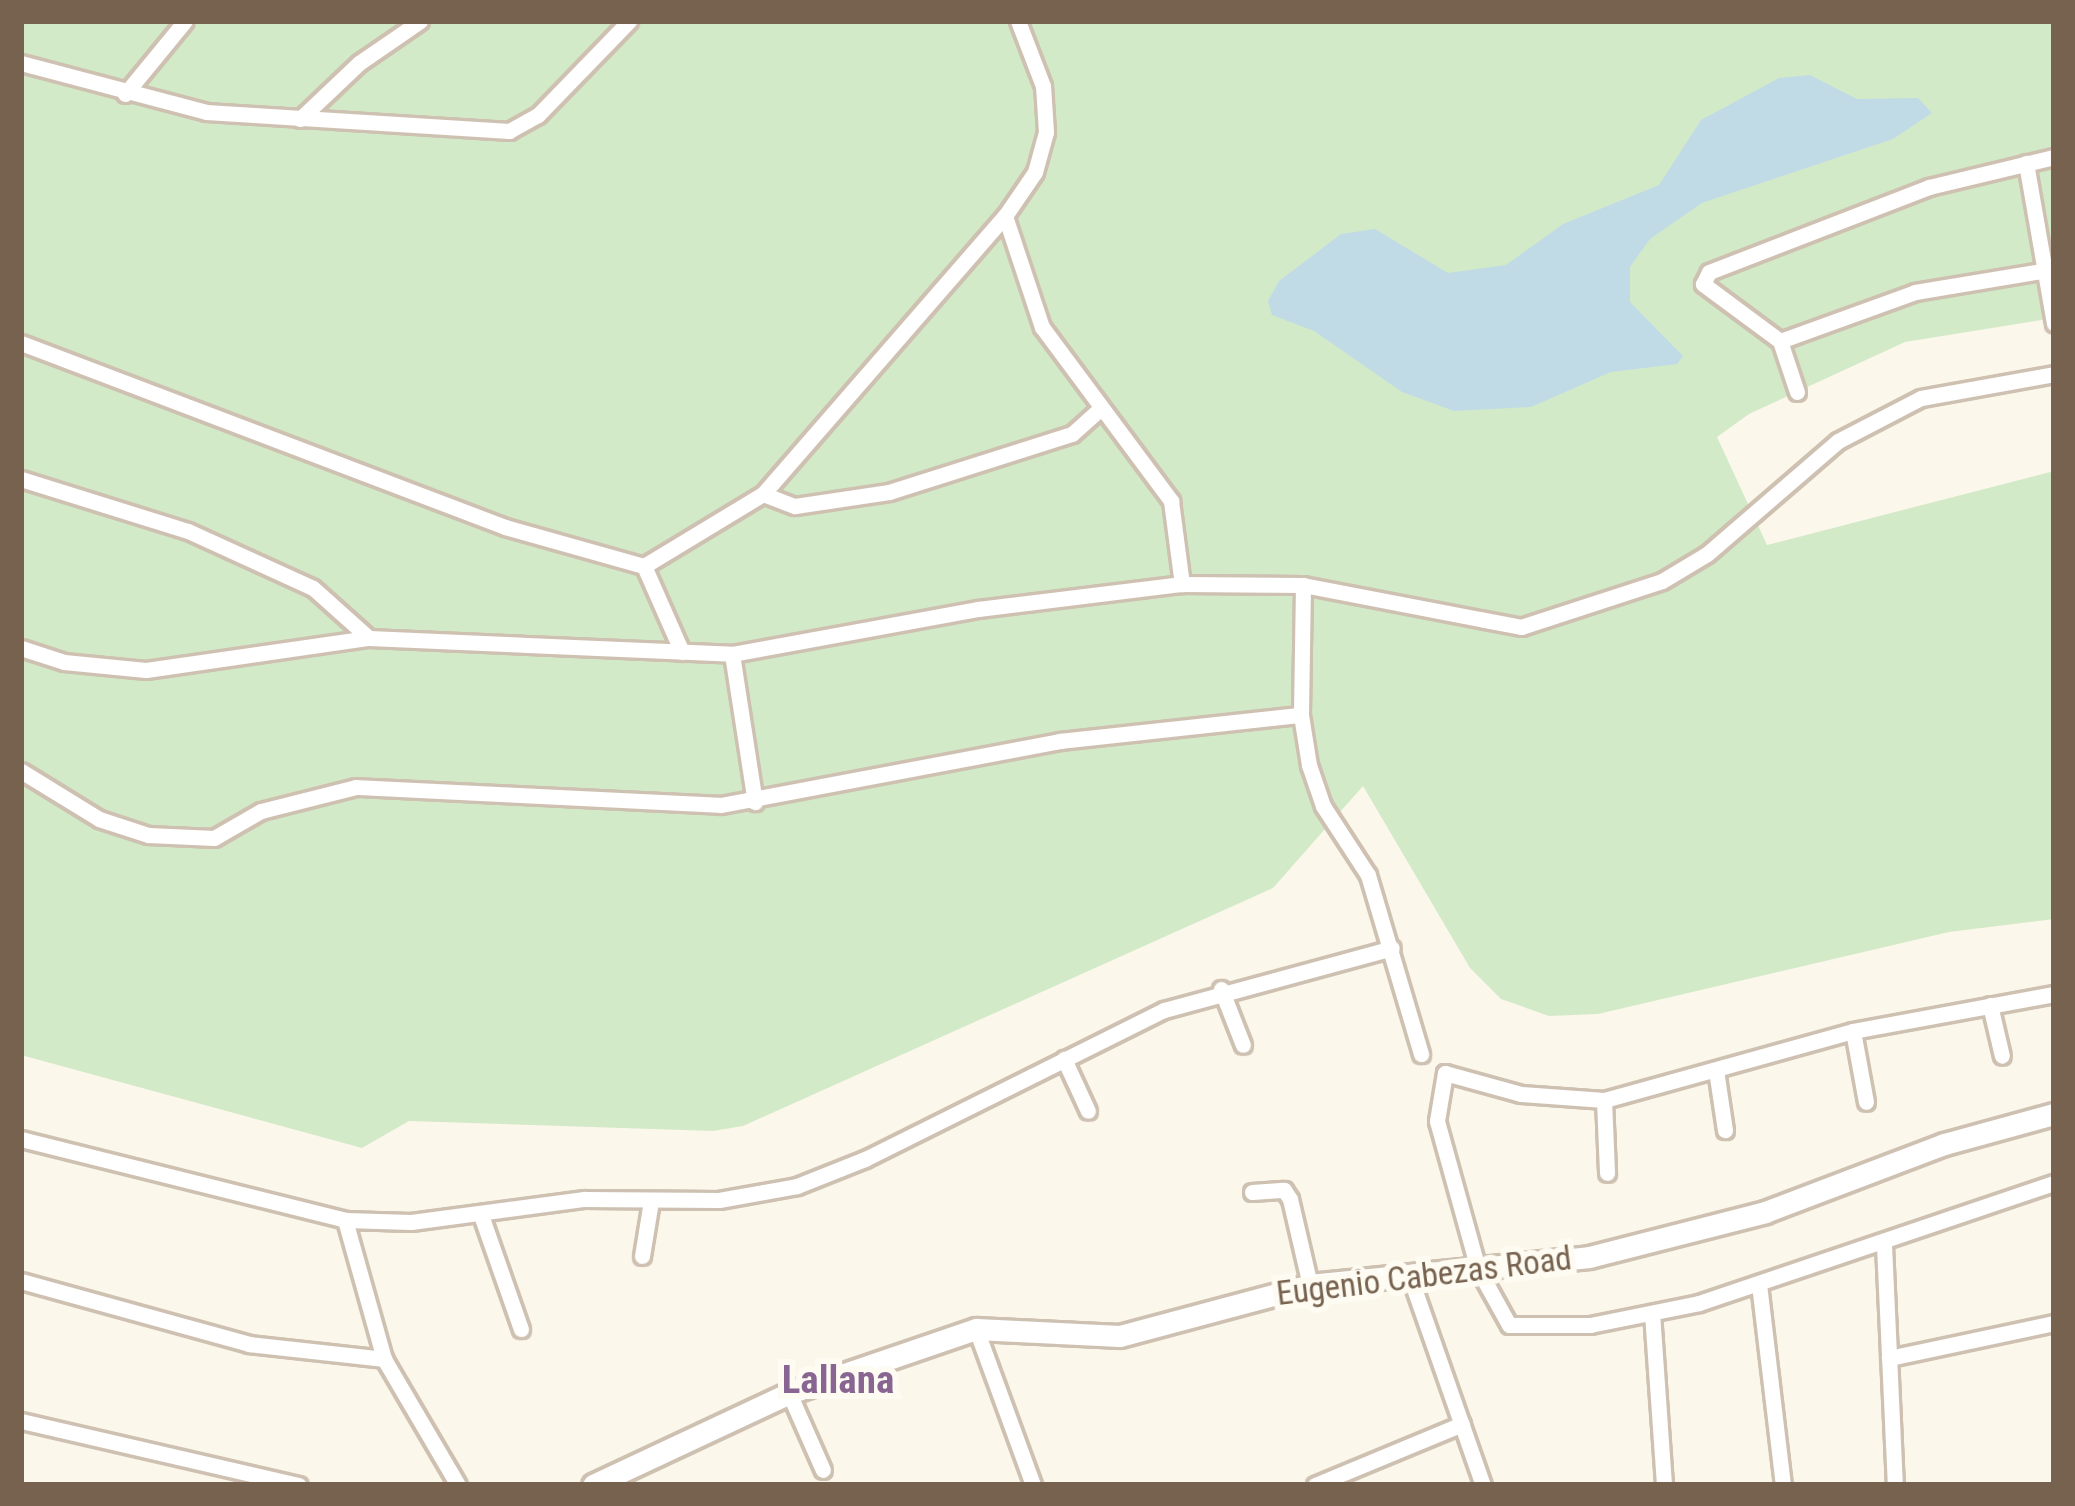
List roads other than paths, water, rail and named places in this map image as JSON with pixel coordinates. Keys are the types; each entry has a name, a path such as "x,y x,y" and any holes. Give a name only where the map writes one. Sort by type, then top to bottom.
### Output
{"street":[{"path":"125,94 185,21"},
{"path":"299,119 420,21"},
{"path":"21,63 206,112 509,131 538,115 629,21"},
{"path":"21,343 505,527 644,566 763,494 1005,216 1034,172 1046,132 1043,86 1018,21"},
{"path":"1797,392 1780,340 1703,284 1709,272 1929,187 2054,157"},
{"path":"2026,164 2049,270 2054,324"},
{"path":"1005,216 1042,327 1100,409 1149,462 1171,501 1182,584"},
{"path":"1780,340 1915,292 2049,270"},
{"path":"21,648 64,662 146,670 369,638 732,654 978,608 1182,584 1303,585 1521,627 1662,581 1707,554 1838,441 1921,398 2054,374"},
{"path":"763,494 795,506 889,492 1072,434 1100,409"},
{"path":"21,479 188,531 314,588 369,638"},
{"path":"644,566 682,652"},
{"path":"1303,585 1301,715 1323,806 1368,875 1421,1054"},
{"path":"732,654 755,802"},
{"path":"21,771 99,820 148,835 214,838 261,811 356,787 755,802 1060,740 1301,715"},
{"path":"21,1138 345,1220 481,1215 584,1199 651,1201 797,1186 1221,989 1392,948"},
{"path":"1221,989 1243,1046"},
{"path":"2054,994 1853,1031 1604,1100 1521,1094 1442,1076 1437,1120 1478,1269 1509,1325 1590,1325 1652,1313 1884,1245 2054,1183"},
{"path":"1990,1005 2002,1056"},
{"path":"1853,1031 1866,1102"},
{"path":"1064,1059 1088,1111"},
{"path":"1716,1070 1725,1130"},
{"path":"1604,1100 1606,1173"},
{"name":"Eugenio Cabezas Road","path":"600,1483 790,1393 976,1329 1120,1336 1310,1285 1589,1257 1744,1218 1943,1144 2054,1114"},
{"path":"1252,1192 1284,1190 1290,1199 1310,1285"},
{"path":"642,1256 651,1201"},
{"path":"481,1215 521,1329"},
{"path":"345,1220 384,1359 458,1485"},
{"path":"1884,1245 1895,1485"},
{"path":"1409,1274 1483,1485"},
{"path":"21,1282 249,1344 384,1359"},
{"path":"1759,1284 1783,1485"},
{"path":"1652,1313 1664,1485"},
{"path":"1889,1358 2054,1323"},
{"path":"976,1329 1033,1485"},
{"path":"790,1393 823,1470"},
{"path":"21,1421 299,1485"},
{"path":"1315,1485 1462,1424"}],"water":[{"path":"1810,75 1857,99 1918,98 1932,113 1893,139 1702,203 1650,239 1630,267 1630,302 1683,356 1677,364 1611,372 1531,407 1454,411 1402,392 1314,331 1272,315 1268,301 1279,281 1341,234 1375,229 1448,273 1506,265 1563,224 1659,185 1701,120 1779,78"}],"district":[{"name":"Lallana","path":"838,1380"}]}
